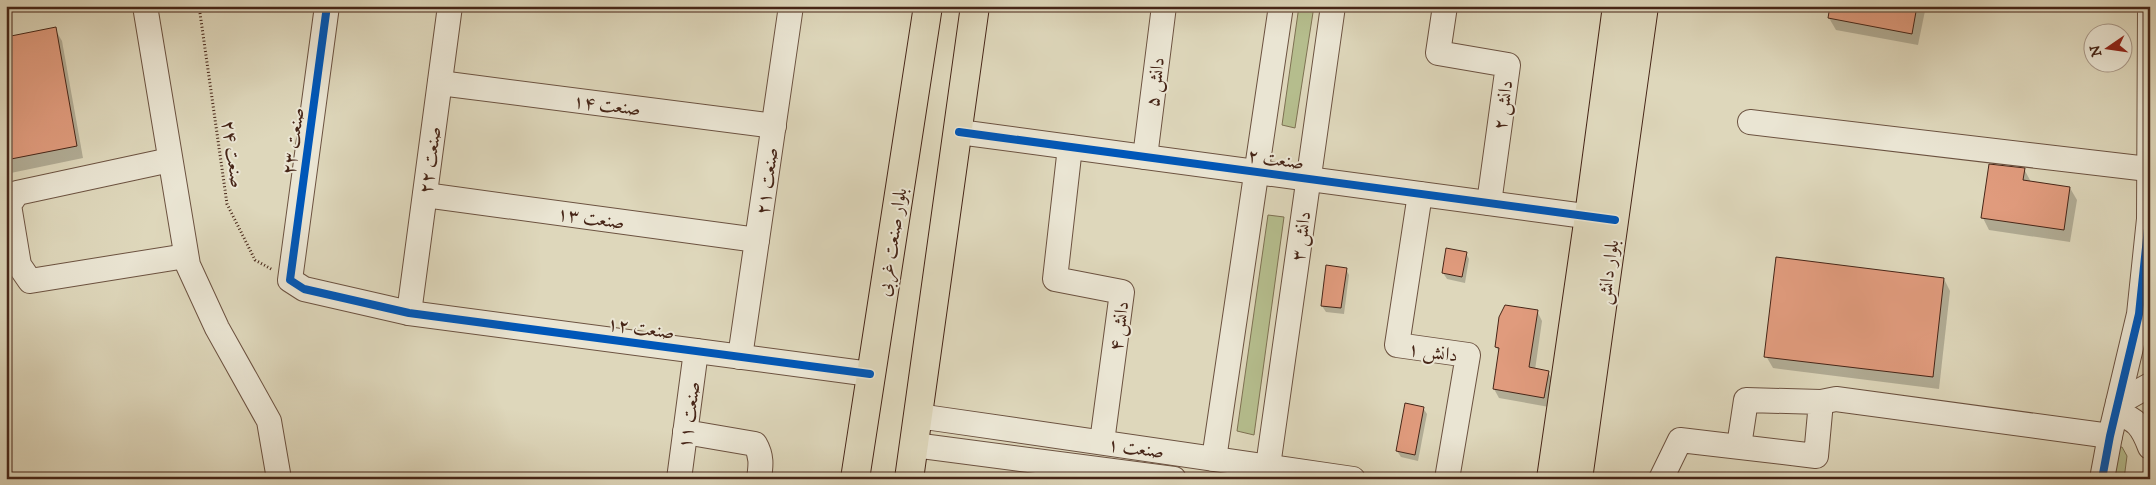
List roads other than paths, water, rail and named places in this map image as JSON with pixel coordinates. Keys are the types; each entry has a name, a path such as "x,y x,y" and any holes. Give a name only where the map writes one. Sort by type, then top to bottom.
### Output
{"main road":[{"name":"بلوار صنعت غربی","path":"855,479 928,6"},
{"path":"909,479 959,132 975,6"},
{"name":"بلوار دانش","path":"1571,474 1602,218 1617,6"},
{"name":"بلوار دانش","path":"1602,218 1644,6"}],"street":[{"path":"144,6 188,265 217,328 269,421 279,479"},
{"name":"صنعت ۲۳","path":"290,280 326,6"},
{"name":"صنعت ۲۲","path":"409,313 450,6"},
{"name":"صنعت ۲۱","path":"740,357 791,6"},
{"name":"دانش ۵","path":"1145,157 1164,6"},
{"path":"1214,458 1281,6"},
{"name":"دانش ۳","path":"1268,466 1333,6"},
{"name":"دانش ۲","path":"1445,6 1438,53 1508,65 1489,203"},
{"path":"2102,479 2110,436 2139,314 2149,219 2150,6"},
{"name":"صنعت ۱۴","path":"440,82 774,126"},
{"path":"1750,122 2148,168"},
{"name":"صنعت ۲","path":"959,132 1602,218"},
{"name":"دانش ۴","path":"1070,147 1054,279 1122,292 1102,442"},
{"path":"170,160 17,193 9,206 19,265 30,281 186,256"},
{"name":"دانش ۱","path":"1420,194 1396,346 1468,355 1447,479"},
{"name":"صنعت ۱۳","path":"424,195 757,240"},
{"name":"صنعت ۱۲","path":"290,280 304,289 409,313 870,374"},
{"name":"صنعت ۱۱","path":"679,479 696,351"},
{"path":"2117,408 2150,385"},
{"path":"1739,446 1746,400 1821,402 1836,399 2110,436"},
{"path":"1661,479 1680,440 1816,456 1821,402"},
{"path":"2117,408 2143,430 2150,447"},
{"name":"صنعت ۱","path":"918,416 1353,479"},
{"path":"685,432 755,444 760,453 759,479"},
{"name":"صنعت ۱","path":"914,445 1174,479"}]}
